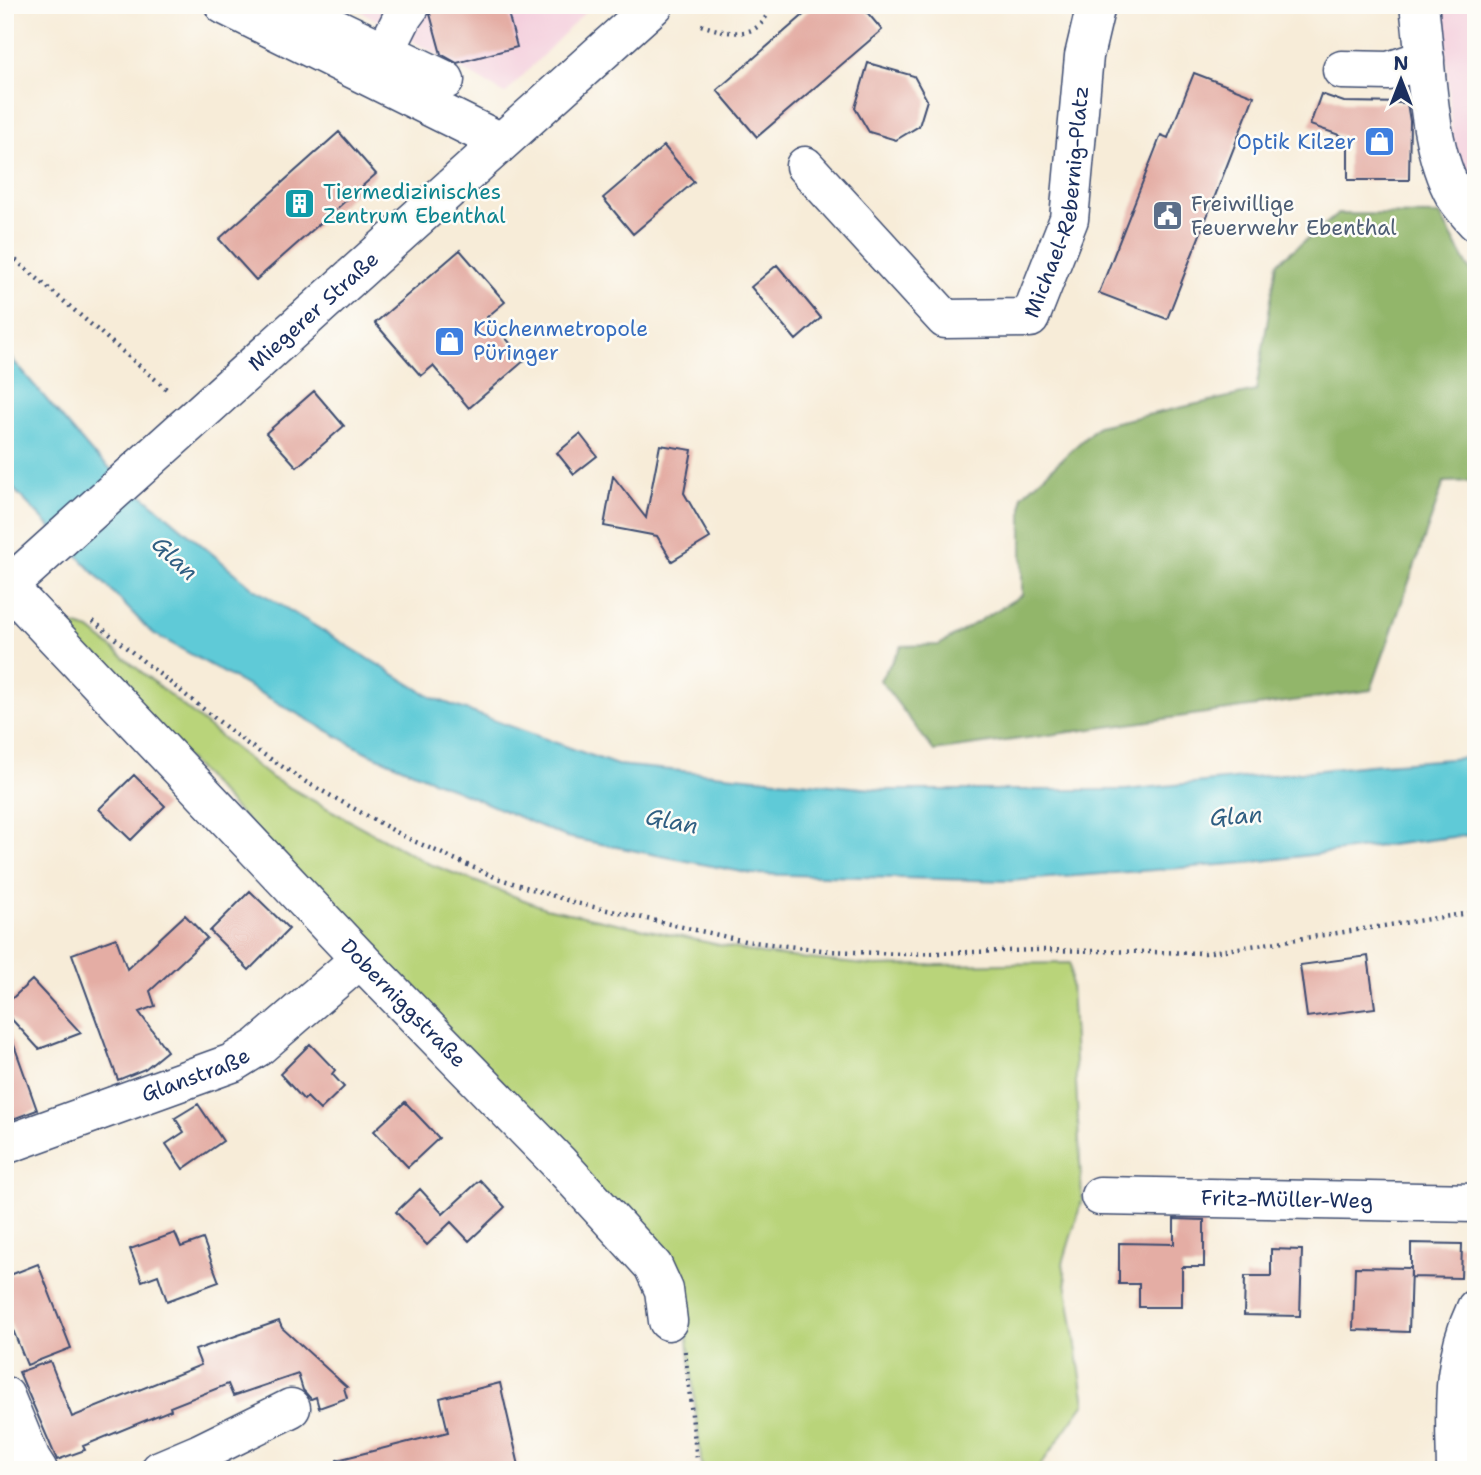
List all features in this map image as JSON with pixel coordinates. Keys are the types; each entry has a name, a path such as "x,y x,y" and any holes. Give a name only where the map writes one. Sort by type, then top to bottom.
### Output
{"street":[{"path":"224,5 501,142"},
{"path":"288,5 445,80"},
{"path":"385,52 411,5"},
{"name":"Miegerer Straße","path":"10,584 654,5"},
{"name":"Michael-Rebernig-Platz","path":"805,166 945,319 1030,318 1069,219 1084,56 1096,5"},
{"path":"1419,5 1435,141 1456,198 1476,222"},
{"path":"1342,70 1390,71 1425,59"},
{"name":"Doberniggstraße","path":"10,584 360,959 559,1163 653,1266 664,1290 668,1321"},
{"name":"Glanstraße","path":"5,1144 232,1063 258,1047 360,959"},
{"name":"Fritz-Müller-Weg","path":"1100,1196 1476,1203"},
{"path":"1456,1470 1457,1360 1476,1308"},
{"path":"5,1396 38,1470"},
{"path":"160,1470 290,1408"}],"path":[{"path":"701,25 726,34 748,31 763,23 770,5"},
{"path":"5,251 188,425"},
{"path":"83,616 100,624 246,743 306,782 407,838 497,878 576,903 745,941 830,951 903,954 1040,950 1205,953 1476,912"},
{"path":"668,1321 683,1339 698,1470"}],"shaded area":[{"path":"350,5 592,5 505,94"},
{"path":"1464,5 1476,5 1476,202 1452,136 1443,14"}],"green space":[{"path":"1338,214 1440,215 1476,281 1476,481 1444,482 1371,690 934,751 880,680 902,646 939,645 1022,595 1022,496 1098,426 1256,391 1277,263"},
{"path":"56,620 90,630 270,777 427,863 545,908 762,954 874,966 1070,963 1082,1200 1063,1263 1085,1403 1037,1470 702,1470 688,1339 667,1263"}],"water":[{"name":"Glan","path":"5,351 92,453 253,588 433,698 617,765 884,790 1126,790 1476,757 1476,834 1246,863 1010,881 752,874 566,837 364,751 151,632 5,480"}],"building":[{"path":"433,5 506,5 517,47 457,63 441,54 430,14"},
{"path":"815,5 861,5 882,30 757,137 717,90"},
{"path":"868,63 914,76 927,100 919,126 896,140 869,132 855,108"},
{"name":"Freiwillige Feuerwehr Ebenthal","path":"1194,73 1254,96 1167,319 1099,293 1161,135 1168,138"},
{"name":"Optik Kilzer","path":"1321,94 1344,102 1407,103 1410,121 1409,180 1348,180 1348,138 1310,125"},
{"name":"Tiermedizinisches Zentrum Ebenthal","path":"339,132 376,174 256,280 219,239"},
{"path":"664,146 694,182 633,234 603,198"},
{"name":"Küchenmetropole Püringer","path":"460,250 505,302 487,317 525,360 469,408 433,366 421,376 375,323"},
{"path":"777,265 821,318 796,340 751,287"},
{"path":"314,391 344,426 297,467 266,433"},
{"path":"580,434 597,456 574,474 557,453"},
{"path":"660,445 692,450 684,493 710,538 672,561 657,536 604,526 613,476 646,518"},
{"path":"134,775 165,806 131,840 99,809"},
{"path":"250,891 289,929 249,970 210,931"},
{"path":"185,915 207,938 150,991 155,1006 139,1012 167,1051 145,1069 118,1080 72,954 116,938 127,969"},
{"path":"1368,956 1375,1008 1307,1017 1300,965"},
{"path":"32,980 81,1033 39,1049 5,1012 5,1005"},
{"path":"5,1031 9,1031 37,1110 5,1122"},
{"path":"310,1044 335,1070 332,1074 344,1087 320,1110 307,1097 304,1100 280,1074"},
{"path":"405,1102 439,1138 408,1167 374,1131"},
{"path":"198,1104 223,1141 183,1169 166,1144 184,1132 175,1118"},
{"path":"480,1180 505,1207 469,1241 451,1222 427,1245 396,1212 420,1189 443,1214"},
{"path":"1174,1219 1204,1220 1204,1267 1182,1267 1182,1307 1139,1307 1139,1284 1119,1284 1119,1243 1174,1244"},
{"path":"175,1233 181,1247 203,1239 219,1282 167,1301 158,1275 142,1281 130,1249"},
{"path":"1411,1243 1462,1244 1461,1278 1411,1277"},
{"path":"1271,1249 1302,1250 1300,1316 1244,1315 1245,1276 1271,1276"},
{"path":"38,1264 71,1348 27,1365 5,1310 5,1277"},
{"path":"1355,1267 1411,1268 1409,1332 1353,1330"},
{"path":"279,1321 282,1328 347,1387 344,1388 347,1398 319,1408 316,1397 311,1399 303,1390 298,1374 233,1396 228,1384 170,1407 171,1410 83,1446 85,1450 57,1460 19,1372 50,1361 72,1417 201,1365 195,1350"},
{"path":"500,1383 520,1470 338,1470 337,1460 448,1432 440,1398"}],"place":[{"name":"Optik Kilzer","path":"1379,142"},
{"name":"Tiermedizinisches Zentrum Ebenthal","path":"300,204"},
{"name":"Freiwillige Feuerwehr Ebenthal","path":"1168,216"},
{"name":"Küchenmetropole Püringer","path":"450,341"}]}
